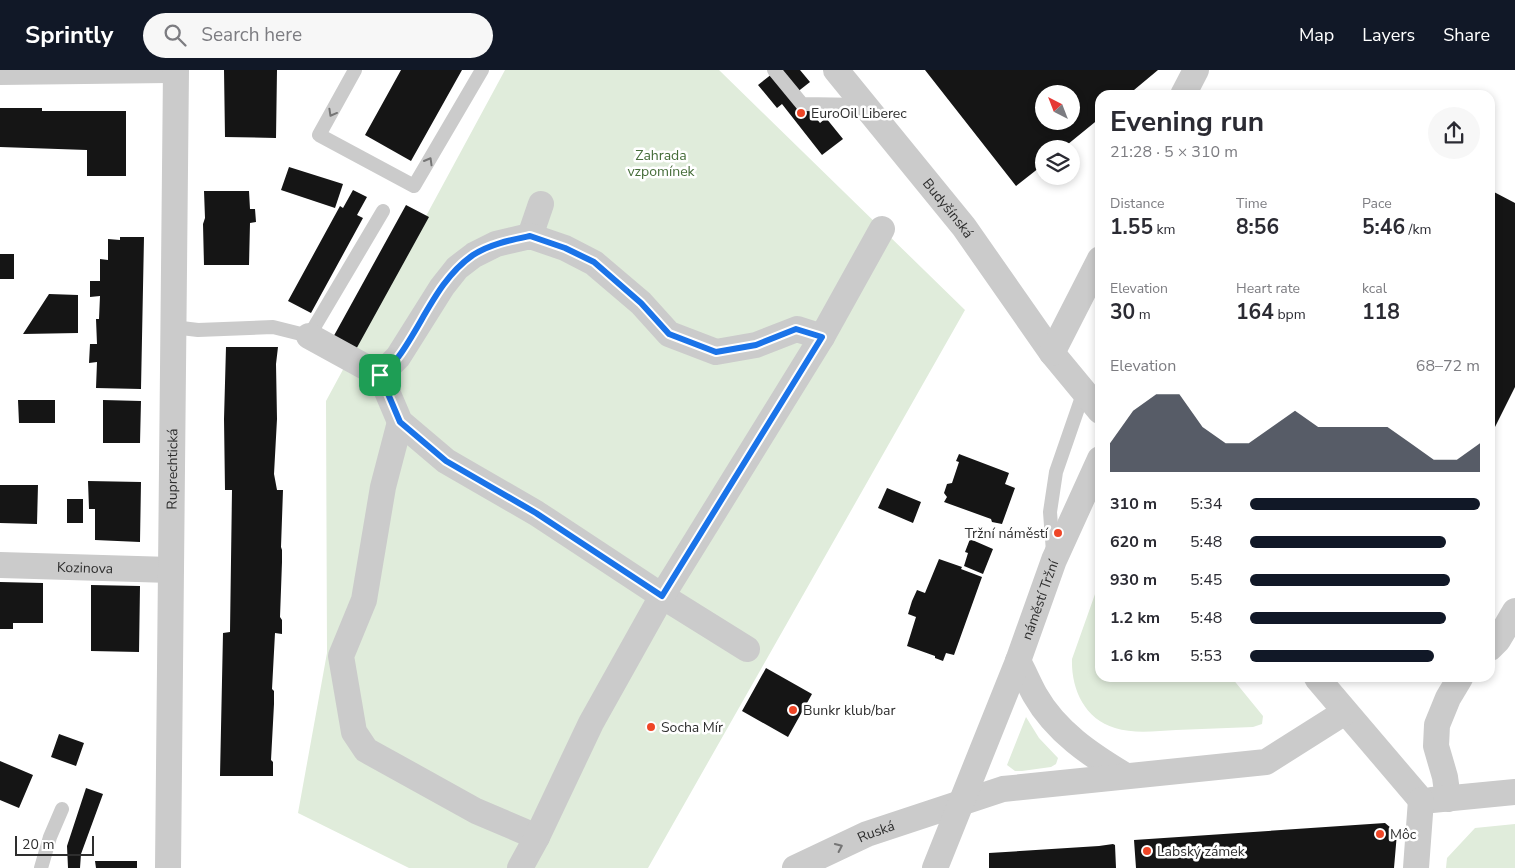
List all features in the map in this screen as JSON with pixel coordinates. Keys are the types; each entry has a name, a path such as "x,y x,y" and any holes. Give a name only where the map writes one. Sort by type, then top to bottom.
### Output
{"street":[{"path":"0,72 169,70"},
{"name":"Ruprechtická","path":"168,868 176,70"},
{"name":"Budyšínská","path":"836,70 964,227 1052,353"},
{"path":"1186,90 1196,70"},
{"path":"530,236 542,204"},
{"path":"520,868 537,837 591,723 662,596 822,337 882,229"},
{"path":"380,375 398,358 442,287 457,268 474,255 496,244 530,236 565,248 594,262 641,303 669,334 716,352 756,345 796,329 822,337"},
{"path":"1092,401 1052,353 1095,269"},
{"path":"309,336 380,375 400,422 446,461 536,513 662,596 747,649"},
{"path":"400,422 383,487 364,600 341,656 354,732 366,750 476,810 537,837"},
{"name":"náměstí Tržní","path":"935,868 1018,661 1054,560 1095,470"},
{"name":"Kozinova","path":"0,565 171,570"},
{"path":"1495,643 1515,611"},
{"path":"1018,661 1036,696 1060,728 1091,754 1126,776"},
{"path":"1320,682 1421,800 1416,868"},
{"path":"1448,798 1445,777 1436,746 1437,725 1448,698 1458,682"},
{"path":"960,804 1003,789 1266,762 1345,712"},
{"path":"1421,800 1515,792"},
{"name":"Ruská","path":"795,868 867,834 960,804"}],"lane":[{"path":"355,70 319,135 414,186 482,70"},
{"path":"774,70 802,104 864,105"},
{"path":"173,327 198,330 273,327 309,336 382,210"},
{"path":"1054,560 1050,512 1056,472 1092,401"},
{"path":"41,868 50,837 62,809"}],"green space":[{"name":"Zahrada vzpomínek","path":"505,70 719,70 965,310 648,868 409,868 298,813 327,653 326,401"},
{"path":"1095,594 1095,682 1235,682 1263,716 1262,724 1253,727 1137,732 1115,728 1095,718 1082,701 1074,681 1072,659"},
{"path":"1026,717 1039,738 1058,758 1056,764 1051,767 1015,771 1007,765"},
{"path":"1515,824 1515,868 1446,868 1447,858 1475,828"}],"building":[{"path":"224,70 277,70 276,138 225,137"},
{"path":"401,70 462,70 411,161 365,135"},
{"path":"777,70 800,70 810,82 796,93 820,123 826,118 843,139 822,155 782,104 777,108 758,85"},
{"path":"925,70 1158,70 1134,90 1095,90 1095,122 1073,140 1035,140 1035,171 1016,186"},
{"path":"0,108 42,108 42,111 126,111 126,176 87,176 87,150 0,147"},
{"path":"289,167 343,184 335,208 281,190"},
{"path":"353,190 367,197 357,215 363,218 311,313 288,301 340,206 343,208"},
{"path":"204,191 249,191 250,209 255,209 256,222 250,223 249,265 204,265"},
{"path":"1495,193 1515,203 1515,387 1495,427"},
{"path":"406,205 429,217 354,353 331,341"},
{"path":"120,237 144,237 141,389 96,388 97,362 89,363 90,344 97,344 96,319 99,319 100,296 90,297 90,281 100,281 100,259 108,260 108,239 120,240"},
{"path":"0,254 14,254 14,279 0,279"},
{"path":"49,294 78,295 78,333 23,334"},
{"path":"226,347 278,347 274,474 277,490 283,490 280,617 282,620 282,634 275,633 271,760 273,762 273,776 220,776 223,633 230,632 232,490 225,490"},
{"path":"18,400 55,400 55,423 19,423"},
{"path":"103,400 141,401 140,443 103,443"},
{"path":"959,454 1009,473 1005,484 1015,488 1002,524 992,522 991,519 944,502 947,497 944,493 947,484 952,483 959,462 956,461"},
{"path":"88,481 141,482 140,542 95,540 95,509 89,509"},
{"path":"0,485 38,485 37,524 0,523"},
{"path":"887,488 921,502 913,523 878,508"},
{"path":"67,499 83,499 83,523 67,523"},
{"path":"970,539 993,549 983,574 964,566 968,553 965,552"},
{"path":"939,559 962,567 961,569 982,577 954,655 946,653 943,661 935,658 935,656 907,646 916,617 908,614 912,601 917,590 925,593"},
{"path":"0,582 43,583 43,623 13,623 13,629 0,629"},
{"path":"91,585 140,586 139,652 91,651"},
{"path":"766,668 812,694 788,737 742,711"},
{"path":"59,734 84,743 76,766 51,757"},
{"path":"0,761 33,775 19,808 0,800"},
{"path":"86,788 103,794 81,854 80,868 68,868 67,846"},
{"path":"1385,823 1397,833 1394,868 1136,868 1134,840"},
{"path":"1115,845 1116,868 989,868 989,853"},
{"path":"95,861 137,861 137,868 96,868"}],"place":[{"name":"EuroOil Liberec","path":"801,113"},
{"name":"Tržní náměstí","path":"1058,533"},
{"name":"Bunkr klub/bar","path":"793,710"},
{"name":"Socha Mír","path":"651,727"},
{"name":"Môc","path":"1380,834"},
{"name":"Labský zámek","path":"1147,851"}],"route":[{"path":"530,236 565,248 594,262 641,303 669,334 716,352 756,345 796,329 822,337 662,596 536,513 446,461 400,422 380,375 398,358 442,287 457,268 474,255 496,244 530,236"}]}
